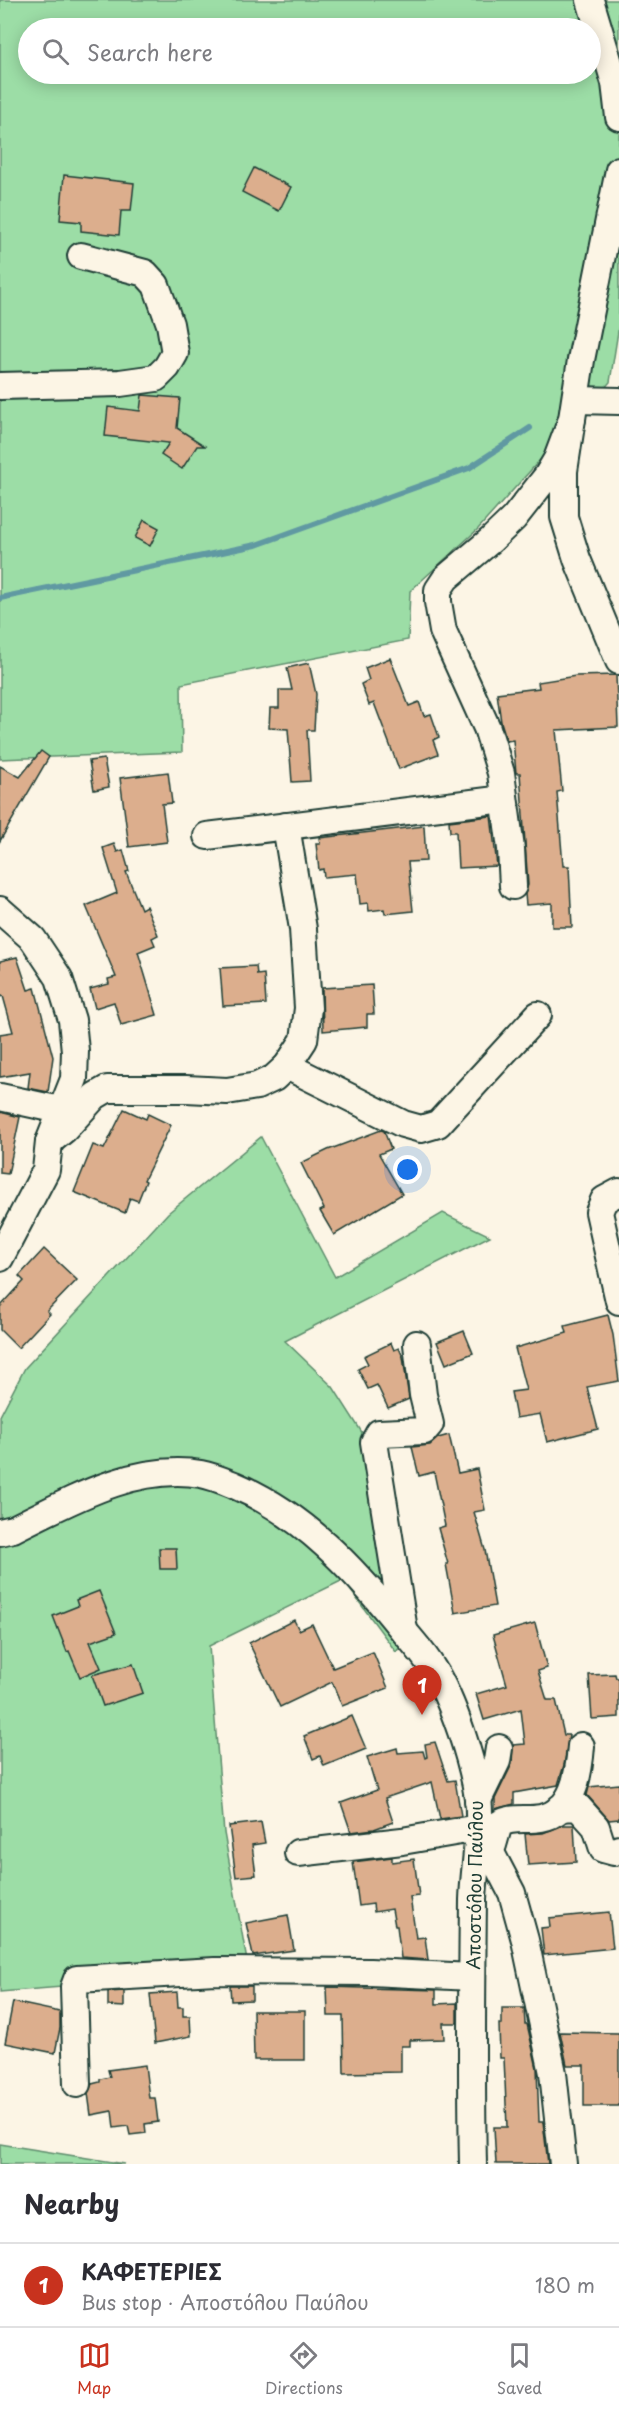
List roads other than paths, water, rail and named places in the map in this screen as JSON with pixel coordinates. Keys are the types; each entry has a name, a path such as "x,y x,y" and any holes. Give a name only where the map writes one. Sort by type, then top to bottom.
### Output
{"street":[{"path":"590,0 595,18"},
{"path":"601,37 615,83 619,117"},
{"path":"619,170 581,360 564,471 564,517 577,559 619,661"},
{"path":"0,386 120,383 156,378 167,368 175,353 170,324 156,285 145,273 81,256"},
{"path":"574,410 619,401"},
{"path":"513,886 511,849 501,773 487,728 443,631 438,590 446,578 514,518 547,476 557,459 574,410"},
{"path":"207,836 504,799"},
{"path":"49,1142 65,1129 95,1096 107,1089 227,1091 257,1086 273,1078 287,1066 304,1040 308,1008 303,929 286,826"},
{"path":"0,910 21,927 45,955 59,978 72,1020 75,1051 74,1079 49,1142 46,1170 0,1258"},
{"path":"287,1066 403,1124 421,1129 438,1124 537,1016"},
{"path":"0,1097 60,1110"},
{"path":"619,1192 604,1200 599,1212 619,1301"},
{"path":"404,1630 375,1442 379,1433 424,1431 430,1424 423,1395 417,1344"},
{"name":"Αποστόλου Παύλου","path":"0,1532 13,1529 93,1491 125,1481 162,1473 200,1474 255,1494 282,1509 302,1524 359,1578 434,1669 452,1709 470,1764 478,1800 481,1848 472,1977 473,2164"},
{"path":"298,1853 402,1841 481,1848 493,1845 499,1824 505,1820 542,1818 560,1808 568,1800 580,1766 581,1746"},
{"path":"478,1800 493,1772 499,1748"},
{"path":"560,1808 578,1807 596,1827 603,1849 614,1852 619,1849"},
{"path":"481,1848 512,1893 525,1940 554,2073 563,2164"},
{"path":"77,2084 74,1987 77,1979 214,1971 370,1972 472,1977"}],"waterway":[{"path":"0,598 256,545 469,468 530,428"}],"place":[{"name":"ΚΑΦΕΤΕΡΙΕΣ","path":"422,1715"}]}
